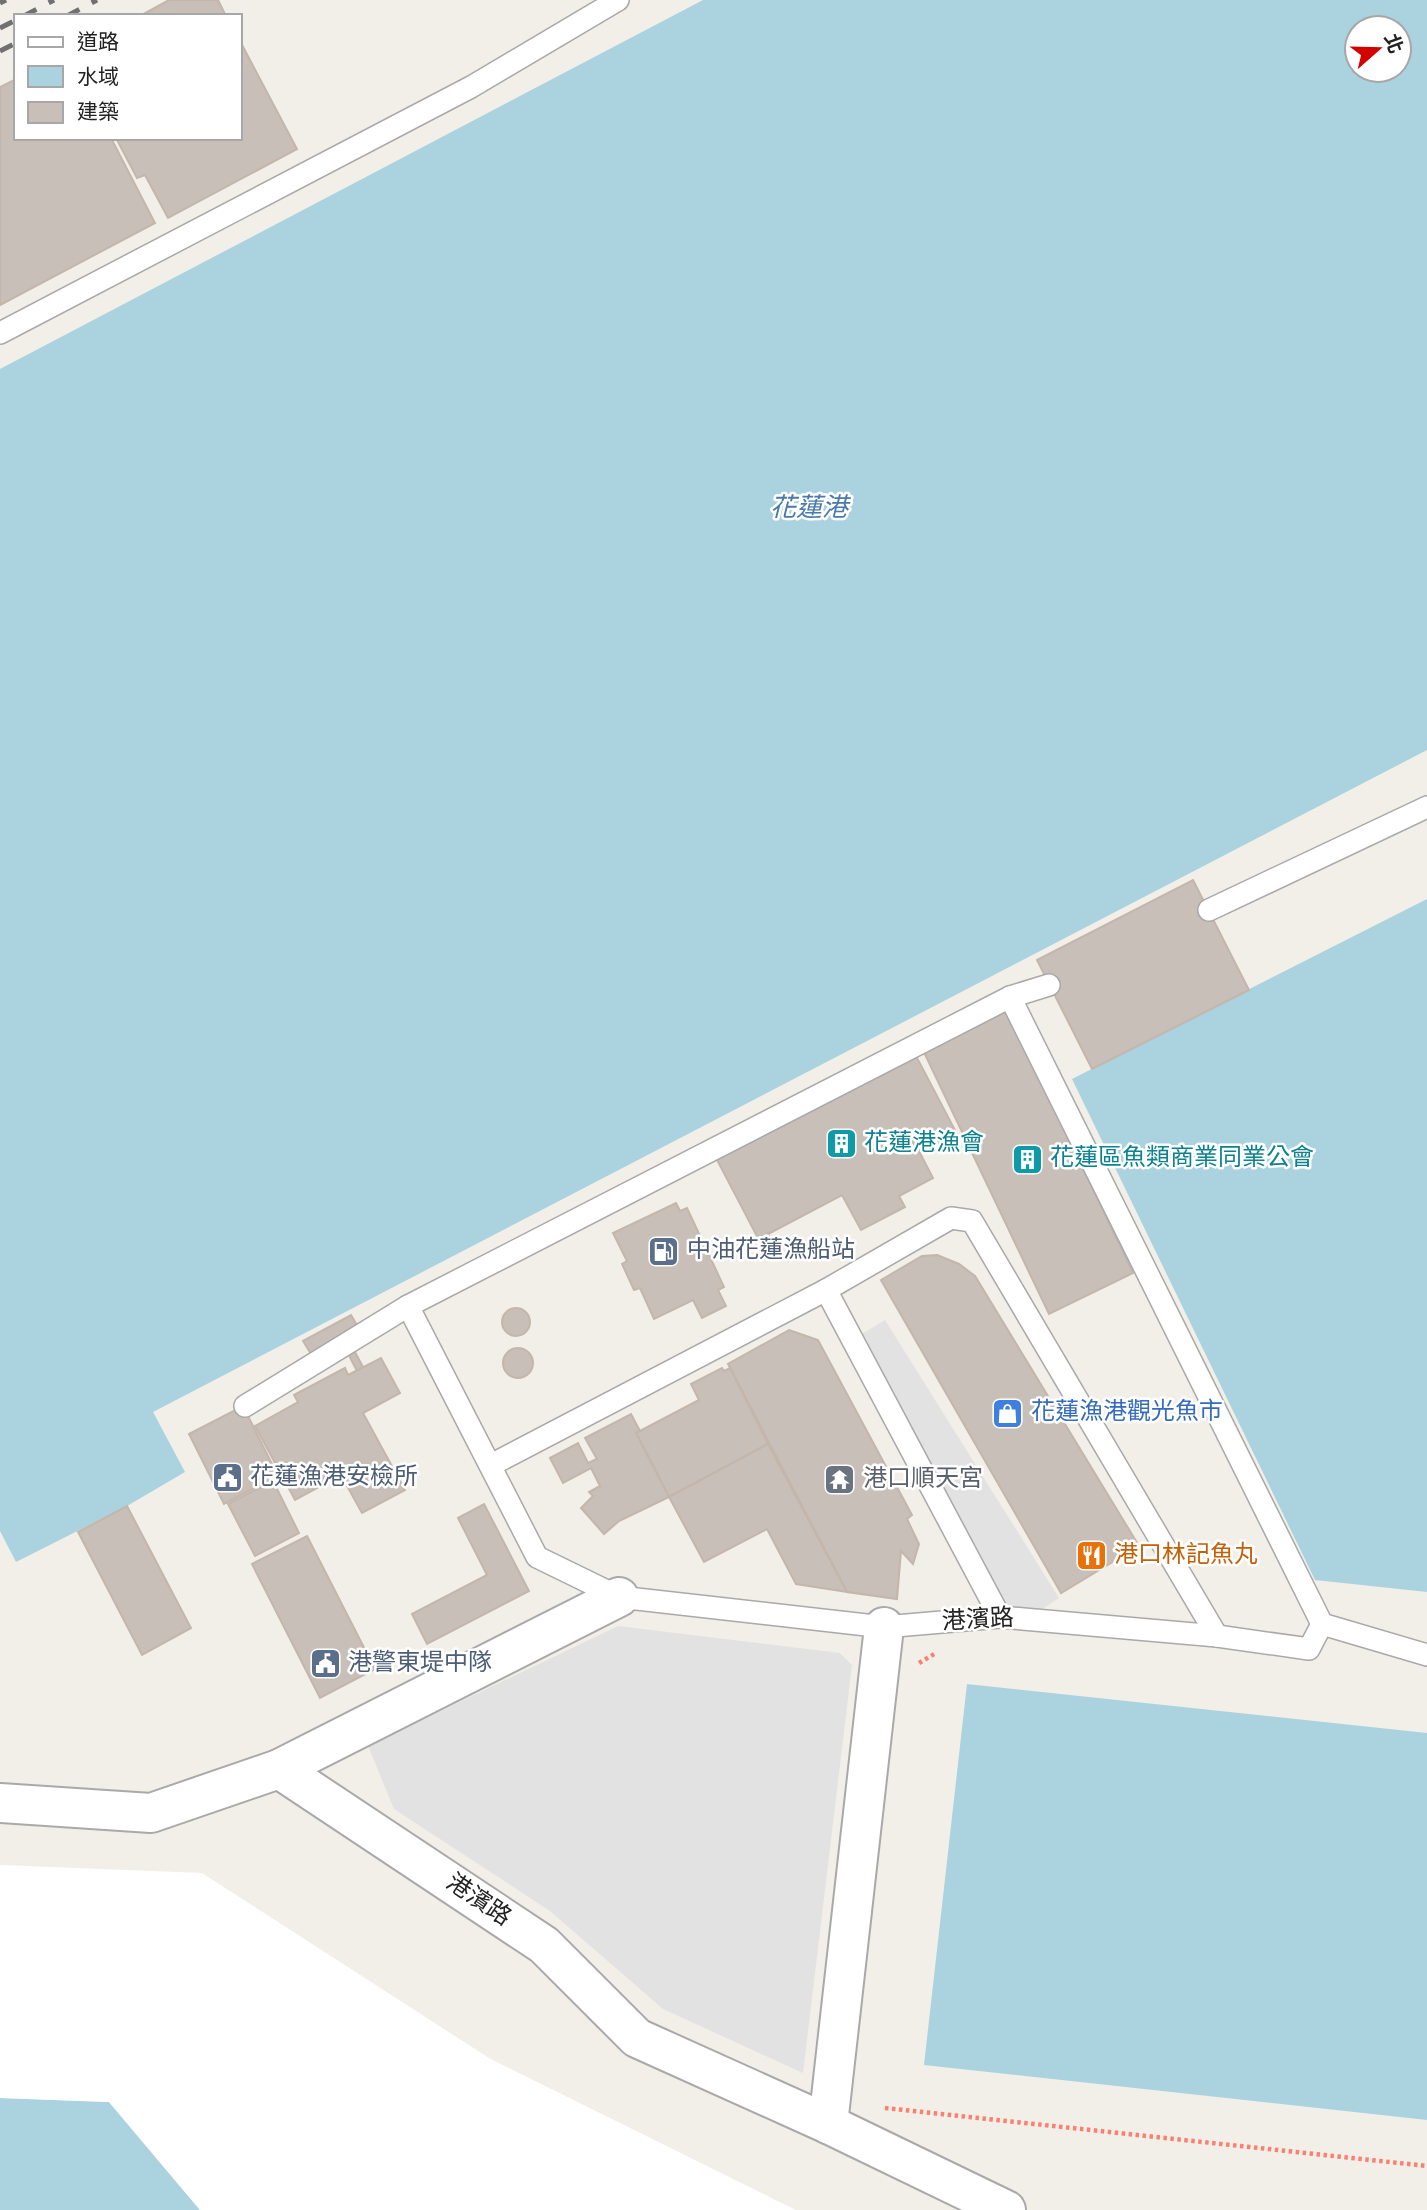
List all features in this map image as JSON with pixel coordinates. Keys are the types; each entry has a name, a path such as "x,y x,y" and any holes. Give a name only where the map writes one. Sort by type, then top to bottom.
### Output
{"street":[{"path":"0,1803 151,1814 279,1769 618,1597"},
{"path":"828,2124 884,1627"},
{"name":"港濱路","path":"279,1769 544,1945 636,2038 828,2124 1006,2210"}],"lane":[{"path":"0,333 471,87 618,0"},
{"path":"1209,910 1427,807"},
{"path":"245,1406 408,1306 1010,998 1049,985"},
{"path":"1010,998 1322,1624 1427,1655"},
{"path":"491,1465 826,1290 951,1218 972,1221 1217,1636"},
{"path":"826,1290 1000,1617"},
{"name":"港濱路","path":"408,1306 537,1556 618,1597 884,1627 1000,1617 1217,1636 1309,1650 1322,1624"}],"path":[{"path":"908,1669 940,1651"},
{"path":"883,2108 1427,2166"}],"shaded area":[{"path":"885,1320 1059,1598 1018,1625 842,1346"},
{"path":"618,1626 840,1653 852,1665 803,2073 663,2009 550,1911 394,1809 368,1746"}],"water":[{"name":"花蓮港","path":"703,0 1427,0 1427,750 153,1412 185,1472 127,1506 16,1562 0,1531 0,369"},
{"path":"1427,899 1427,1592 1315,1580 1072,1079"},
{"path":"967,1684 1427,1733 1427,2120 924,2065"},
{"path":"0,2098 109,2102 200,2210 0,2210"}],"pier":[{"path":"0,1865 202,1873 489,2058 796,2210 200,2210 109,2102 0,2098"}],"building":[{"path":"169,0 218,0 225,14 144,14"},
{"path":"242,45 297,149 168,218 145,175 137,178 117,140 242,140"},
{"path":"14,80 14,140 112,140 155,223 0,305 0,87"},
{"path":"1193,880 1249,990 1092,1069 1037,960"},
{"name":"花蓮區魚類商業同業公會","path":"1005,1006 1133,1273 1049,1314 921,1046"},
{"name":"花蓮港漁會","path":"916,1056 957,1134 920,1153 933,1178 899,1196 905,1207 861,1230 842,1195 768,1234 771,1239 761,1244 716,1158 843,1090 845,1094"},
{"name":"中油花蓮漁船站","path":"676,1203 680,1211 687,1208 724,1287 718,1290 726,1306 702,1318 693,1300 654,1319 640,1288 634,1290 622,1264 627,1261 613,1233"},
{"name":"花蓮漁港觀光魚市","path":"937,1255 959,1264 975,1276 1139,1546 1061,1593 881,1280 922,1256"},
{"path":"516,1308 526,1312 530,1322 526,1332 516,1336 506,1332 502,1322 506,1312"},
{"path":"351,1315 361,1332 311,1354 303,1341"},
{"name":"港口順天宮","path":"789,1330 818,1340 912,1515 907,1519 919,1544 913,1564 901,1551 897,1599 847,1592 728,1364"},
{"path":"348,1339 363,1367 357,1371 342,1342"},
{"path":"518,1348 528,1353 533,1363 528,1373 518,1378 508,1373 503,1363 508,1353"},
{"path":"381,1358 400,1393 363,1413 405,1490 362,1513 341,1475 295,1500 255,1426 298,1402 294,1395 345,1368 348,1375"},
{"path":"722,1368 724,1371 730,1368 768,1444 669,1497 636,1433 699,1400 691,1384"},
{"path":"243,1406 278,1476 224,1504 189,1434"},
{"path":"631,1414 640,1431 636,1433 669,1497 619,1521 604,1534 581,1508 593,1496 589,1492 600,1486 591,1468 563,1483 550,1458 578,1443 588,1463 597,1459 585,1438"},
{"path":"768,1444 847,1592 796,1584 767,1529 704,1562 669,1497"},
{"path":"273,1481 299,1533 255,1556 228,1504"},
{"path":"484,1504 529,1591 427,1644 412,1614 487,1575 458,1518"},
{"path":"127,1506 191,1628 142,1655 78,1532"},
{"path":"307,1536 375,1669 320,1698 252,1564"}],"railway":[{"path":"0,3 6,0"},
{"path":"28,14 54,0"},
{"path":"71,14 97,0"},
{"path":"0,28 14,21"},
{"path":"0,51 14,44"}],"place":[{"name":"花蓮港漁會","path":"841,1144"},
{"name":"花蓮區魚類商業同業公會","path":"1027,1159"},
{"name":"中油花蓮漁船站","path":"664,1251"},
{"name":"花蓮漁港觀光魚市","path":"1008,1413"},
{"name":"花蓮漁港安檢所","path":"227,1478"},
{"name":"港口順天宮","path":"840,1480"},
{"name":"港口林記魚丸","path":"1091,1556"},
{"name":"港警東堤中隊","path":"325,1664"}]}
